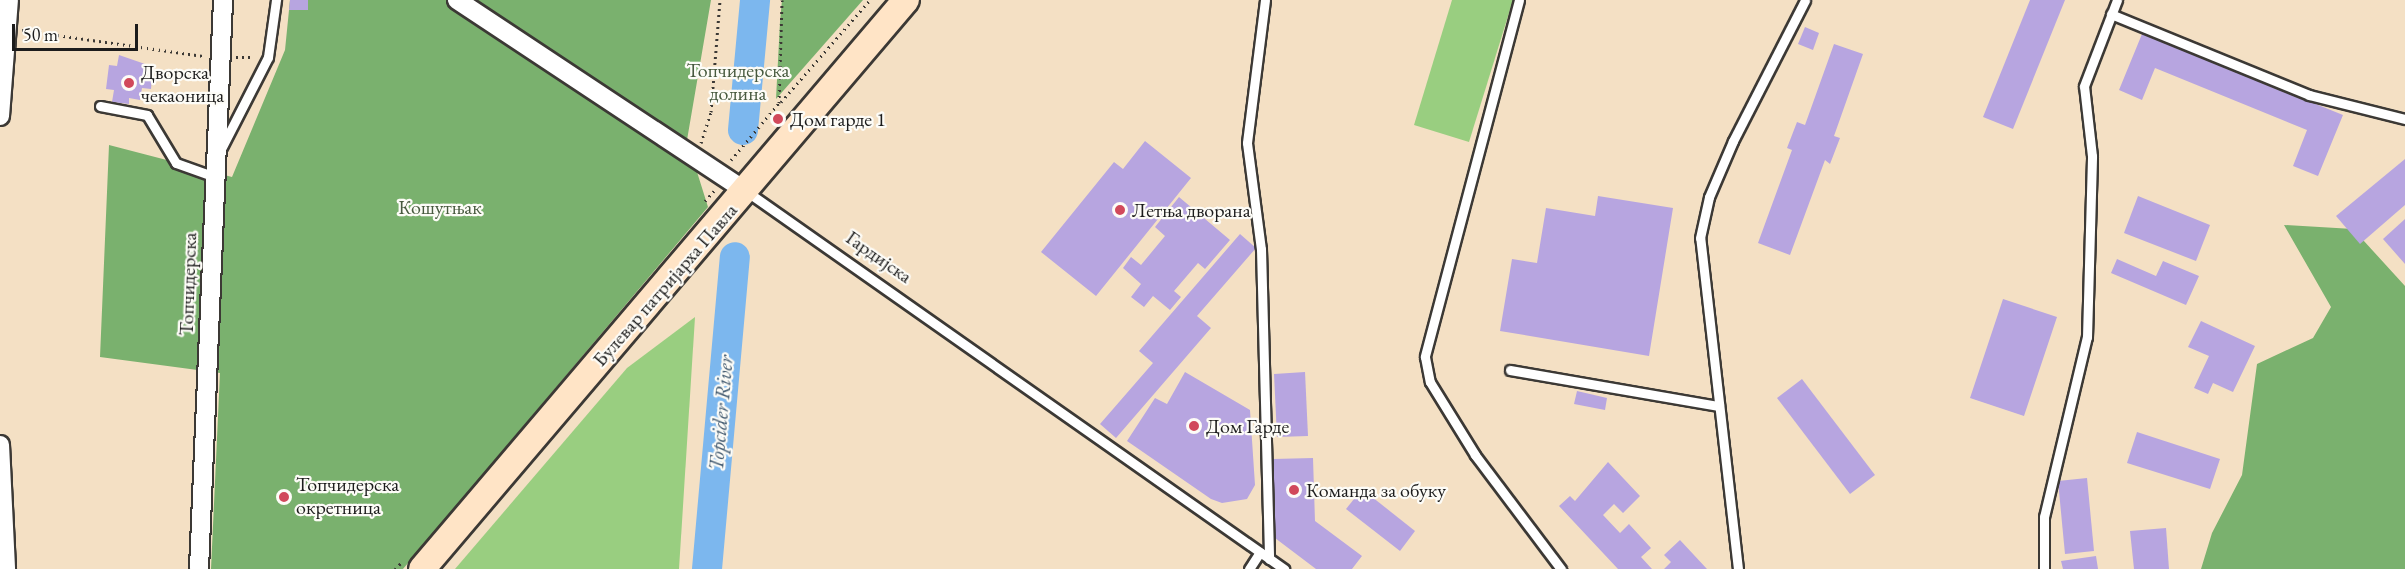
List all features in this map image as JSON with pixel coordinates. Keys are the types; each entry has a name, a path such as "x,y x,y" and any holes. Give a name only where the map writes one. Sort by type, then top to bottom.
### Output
{"main road":[{"name":"Булевар патријарха Павла","path":"422,569 746,191 906,0"}],"street":[{"name":"Топчидерска","path":"199,569 223,0"},
{"name":"Гардијска","path":"457,0 746,191"},
{"path":"0,116 5,14"},
{"path":"0,445 6,569"}],"lane":[{"path":"100,106 147,115 176,163 216,169 268,57 276,0"},
{"path":"1265,0 1247,143 1261,249 1269,559"},
{"path":"1519,0 1425,357 1430,382 1475,455 1561,569"},
{"path":"1738,569 1702,264 1704,216 1732,141 1805,0"},
{"path":"2044,569 2044,517 2087,337 2092,156 2085,86 2117,0"},
{"path":"2111,14 2309,95 2405,119"},
{"name":"Гардијска","path":"746,191 1284,569"},
{"path":"1510,370 1719,406"},
{"path":"1249,569 1260,552"}],"path":[{"path":"696,158 711,112 720,0"},
{"path":"779,103 782,0"},
{"path":"720,173 870,0"},
{"path":"5,14 220,58 268,57"}],"green space":[{"name":"Кошутњак","path":"290,0 711,0 687,140 708,207 403,569 211,569 220,373 100,357 109,145 232,177 285,50"},
{"path":"782,0 863,0 776,99 780,22"},
{"path":"1452,0 1513,0 1469,142 1414,125"},
{"path":"2284,225 2353,229 2405,286 2405,569 2201,569 2212,533 2242,475 2257,364 2313,338 2331,307"},
{"path":"695,317 679,569 455,569 627,368"}],"building":[{"path":"290,0 308,0 308,10 289,10"},
{"path":"2030,0 2065,0 2013,129 1983,117"},
{"path":"1805,27 1819,33 1813,50 1798,44"},
{"path":"2142,34 2343,115 2318,176 2293,166 2307,130 2155,68 2142,100 2119,90"},
{"path":"1834,44 1863,54 1834,136 1840,138 1830,164 1825,160 1790,255 1758,243 1792,150 1787,148 1797,122 1805,125"},
{"name":"Дворска чекаоница","path":"119,55 145,64 144,76 152,78 151,89 142,88 140,100 129,98 129,104 112,102 114,90 106,89 109,65 117,66"},
{"name":"Летња дворана","path":"1145,141 1191,178 1096,296 1041,252 1114,162 1123,169"},
{"path":"2405,159 2405,205 2360,244 2336,216"},
{"path":"1598,196 1673,208 1649,356 1500,331 1512,259 1537,263 1546,208 1595,216"},
{"path":"2138,196 2210,225 2196,261 2124,233"},
{"path":"1179,197 1230,240 1205,269 1198,263 1174,291 1181,297 1170,310 1153,296 1144,307 1131,297 1141,284 1123,268 1131,257 1141,265 1165,236 1155,227"},
{"path":"2405,219 2405,264 2383,239"},
{"path":"1240,234 1256,248 1197,316 1211,328 1116,438 1100,424 1153,363 1139,351"},
{"path":"2117,259 2156,276 2163,261 2199,276 2186,305 2111,273"},
{"path":"2003,299 2057,317 2024,416 1970,398"},
{"path":"2201,321 2255,346 2233,392 2213,383 2208,394 2194,388 2209,356 2188,347"},
{"name":"Дом Гарде","path":"1185,372 1250,410 1255,485 1247,499 1222,503 1211,499 1127,441 1155,398 1167,404"},
{"path":"1305,372 1308,436 1277,437 1274,374"},
{"path":"1802,379 1875,475 1850,494 1777,398"},
{"path":"1577,391 1607,398 1605,410 1574,404"},
{"path":"2137,432 2220,459 2210,489 2127,463"},
{"name":"Команда за обуку","path":"1313,458 1315,521 1362,556 1352,569 1316,569 1275,538 1273,459"},
{"path":"1608,462 1640,496 1623,513 1614,504 1603,515 1620,533 1629,524 1651,548 1641,557 1652,569 1618,569 1559,506 1570,496 1575,501"},
{"path":"2087,478 2094,551 2065,554 2058,481"},
{"path":"1362,489 1415,531 1400,551 1346,509"},
{"path":"2166,528 2169,569 2134,569 2130,531"},
{"path":"1680,540 1707,569 1664,569 1671,562 1664,555"},
{"path":"2096,556 2098,569 2063,569 2061,561"}],"waterway":[{"name":"Topcider River","path":"743,130 755,0"},
{"name":"Topcider River","path":"707,569 735,257"}],"place":[{"name":"Дворска чекаоница","path":"129,83"},
{"name":"Дом гарде 1","path":"778,119"},
{"name":"Летња дворана","path":"1120,210"},
{"name":"Дом Гарде","path":"1194,426"},
{"name":"Команда за обуку","path":"1294,490"},
{"name":"Топчидерска окретница","path":"284,497"}],"park label":[{"name":"Топчидерска долина","path":"738,82"}]}
